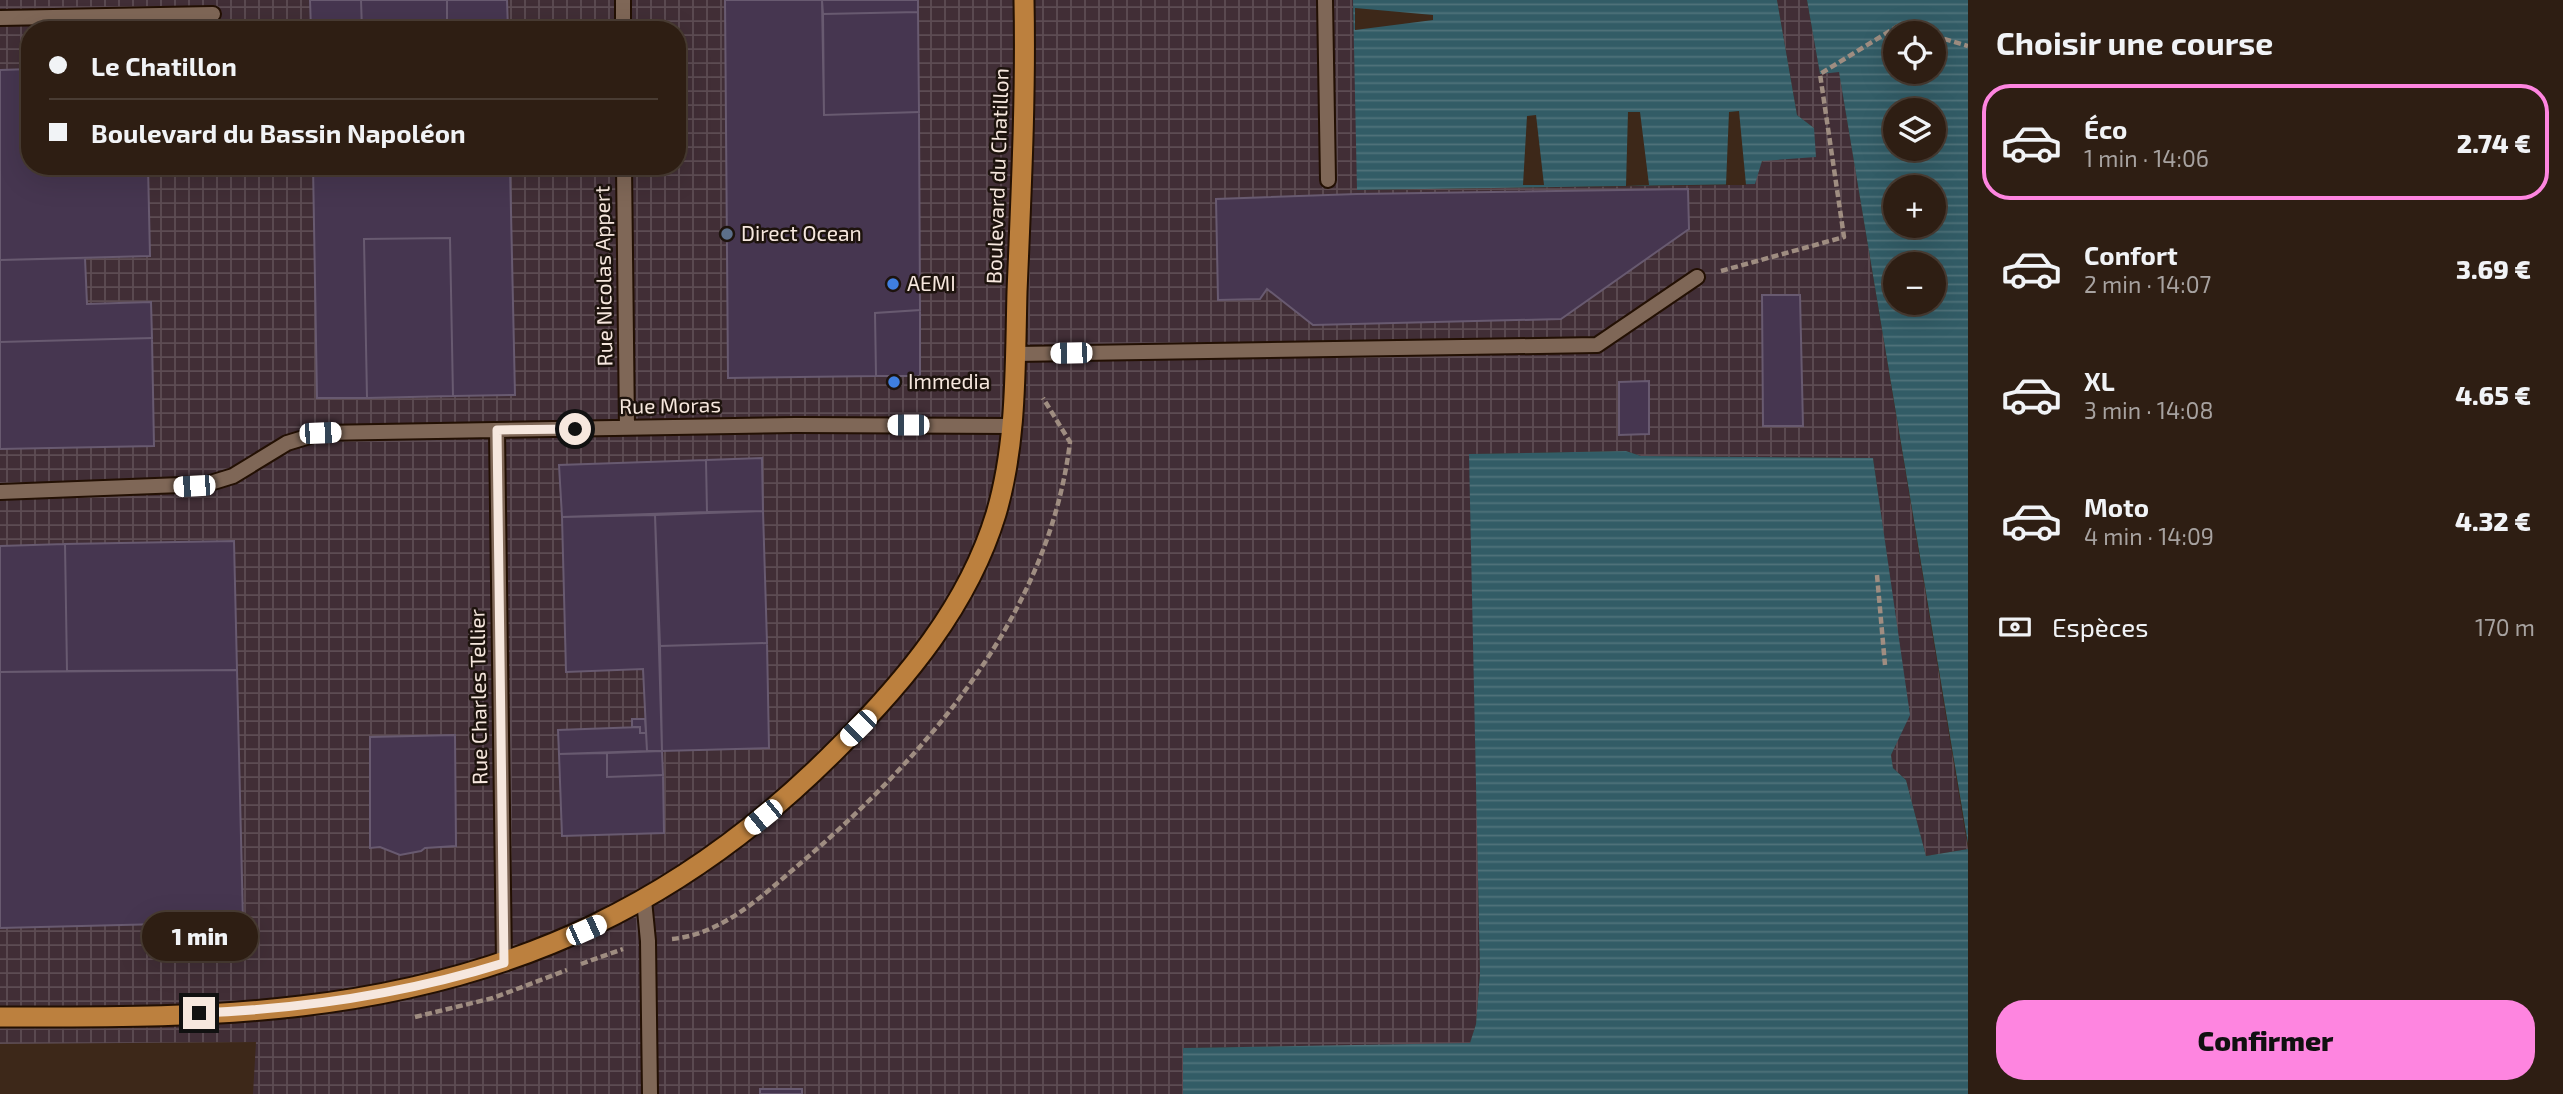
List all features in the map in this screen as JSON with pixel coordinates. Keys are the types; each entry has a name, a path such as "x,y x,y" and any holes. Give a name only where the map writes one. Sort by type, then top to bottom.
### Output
{"main road":[{"name":"Boulevard du Chatillon","path":"0,1017 186,1014 297,1007 396,991 504,963 561,941 644,901 702,864 763,817 835,752 885,701 913,667 969,579 994,520 1008,461 1012,426 1024,100 1024,0"}],"lane":[{"path":"623,0 623,21"},
{"path":"1325,0 1328,180"},
{"path":"0,18 213,14"},
{"name":"Rue Nicolas Appert","path":"624,175 627,428"},
{"path":"1015,354 1597,345 1697,277"},
{"name":"Rue Moras","path":"0,492 207,484 223,480 287,443 320,433 796,425 1012,426"},
{"name":"Rue Charles Tellier","path":"497,430 504,963"},
{"path":"644,901 648,941 650,1094"}],"path":[{"path":"1697,277 1844,237 1820,74 1883,35"},
{"path":"1946,40 1968,46"},
{"path":"1877,575 1885,665"}],"shaded area":[{"path":"0,0 1353,0 1358,190 1726,185 1814,128 1797,115 1777,0 1807,0 1820,73 1839,71 1968,849 1926,856 1906,780 1893,768 1891,755 1909,715 1873,458 1641,456 1626,451 1470,454 1480,973 1476,1024 1470,1044 1183,1048 1183,1094 253,1094 256,1042 0,1044"}],"water":[{"path":"1353,0 1777,0 1797,115 1814,128 1816,157 1762,161 1755,184 1357,190"},
{"path":"1807,0 1968,0 1968,844 1839,72 1820,74"},
{"path":"1626,451 1641,456 1873,458 1910,715 1891,755 1893,768 1906,780 1926,856 1968,849 1968,1094 1183,1094 1183,1048 1470,1043 1476,1024 1480,973 1469,454"}],"pier":[{"path":"1355,8 1433,15 1433,20 1355,30"},
{"path":"1739,111 1746,185 1726,185 1729,112"},
{"path":"1628,112 1640,112 1649,185 1626,186"},
{"path":"1536,115 1544,185 1523,185 1527,116"}],"building":[{"path":"310,0 361,0 362,21 311,21"},
{"path":"361,0 447,0 447,21 362,21"},
{"path":"447,0 507,0 508,21 447,21"},
{"path":"725,0 822,0 824,115 919,112 920,310 875,313 876,376 728,378"},
{"path":"822,0 918,0 918,12 823,14"},
{"path":"918,12 919,112 824,115 823,14"},
{"path":"21,69 21,175 148,175 150,256 0,260 0,70"},
{"path":"313,175 510,175 515,395 453,396 450,238 364,239 367,398 317,398"},
{"path":"1688,189 1689,229 1561,319 1313,325 1267,289 1260,299 1218,300 1216,199"},
{"path":"450,238 453,396 367,398 364,239"},
{"path":"85,258 87,304 151,302 152,338 0,342 0,260"},
{"path":"1762,295 1800,295 1803,426 1763,426"},
{"path":"920,310 920,376 876,376 875,313"},
{"path":"152,338 154,446 0,449 0,342"},
{"path":"1649,381 1649,434 1619,435 1619,382"},
{"path":"762,458 763,511 707,512 706,460"},
{"path":"706,460 707,512 562,517 559,465"},
{"path":"763,511 767,643 660,646 655,515"},
{"path":"655,515 662,751 647,751 643,669 566,672 562,517"},
{"path":"234,541 237,670 67,671 65,544"},
{"path":"65,544 67,671 0,672 0,546"},
{"path":"767,643 769,748 662,751 660,646"},
{"path":"237,670 243,922 0,928 0,672"},
{"path":"632,719 645,719 646,733 640,733 640,727 632,727"},
{"path":"640,727 640,733 646,733 647,751 559,754 558,730"},
{"path":"455,735 456,846 425,848 400,855 380,847 370,848 370,737"},
{"path":"662,751 663,775 607,777 607,753"},
{"path":"607,753 607,777 663,775 664,833 562,836 559,754"},
{"path":"760,1089 802,1089 802,1094 760,1094"}],"place":[{"name":"Direct Ocean","path":"727,234"},
{"name":"AEMI","path":"893,284"},
{"name":"Immedia","path":"894,382"}],"route":[{"path":"199,1013 333,1002 413,987 504,963 497,430 575,429"}]}
